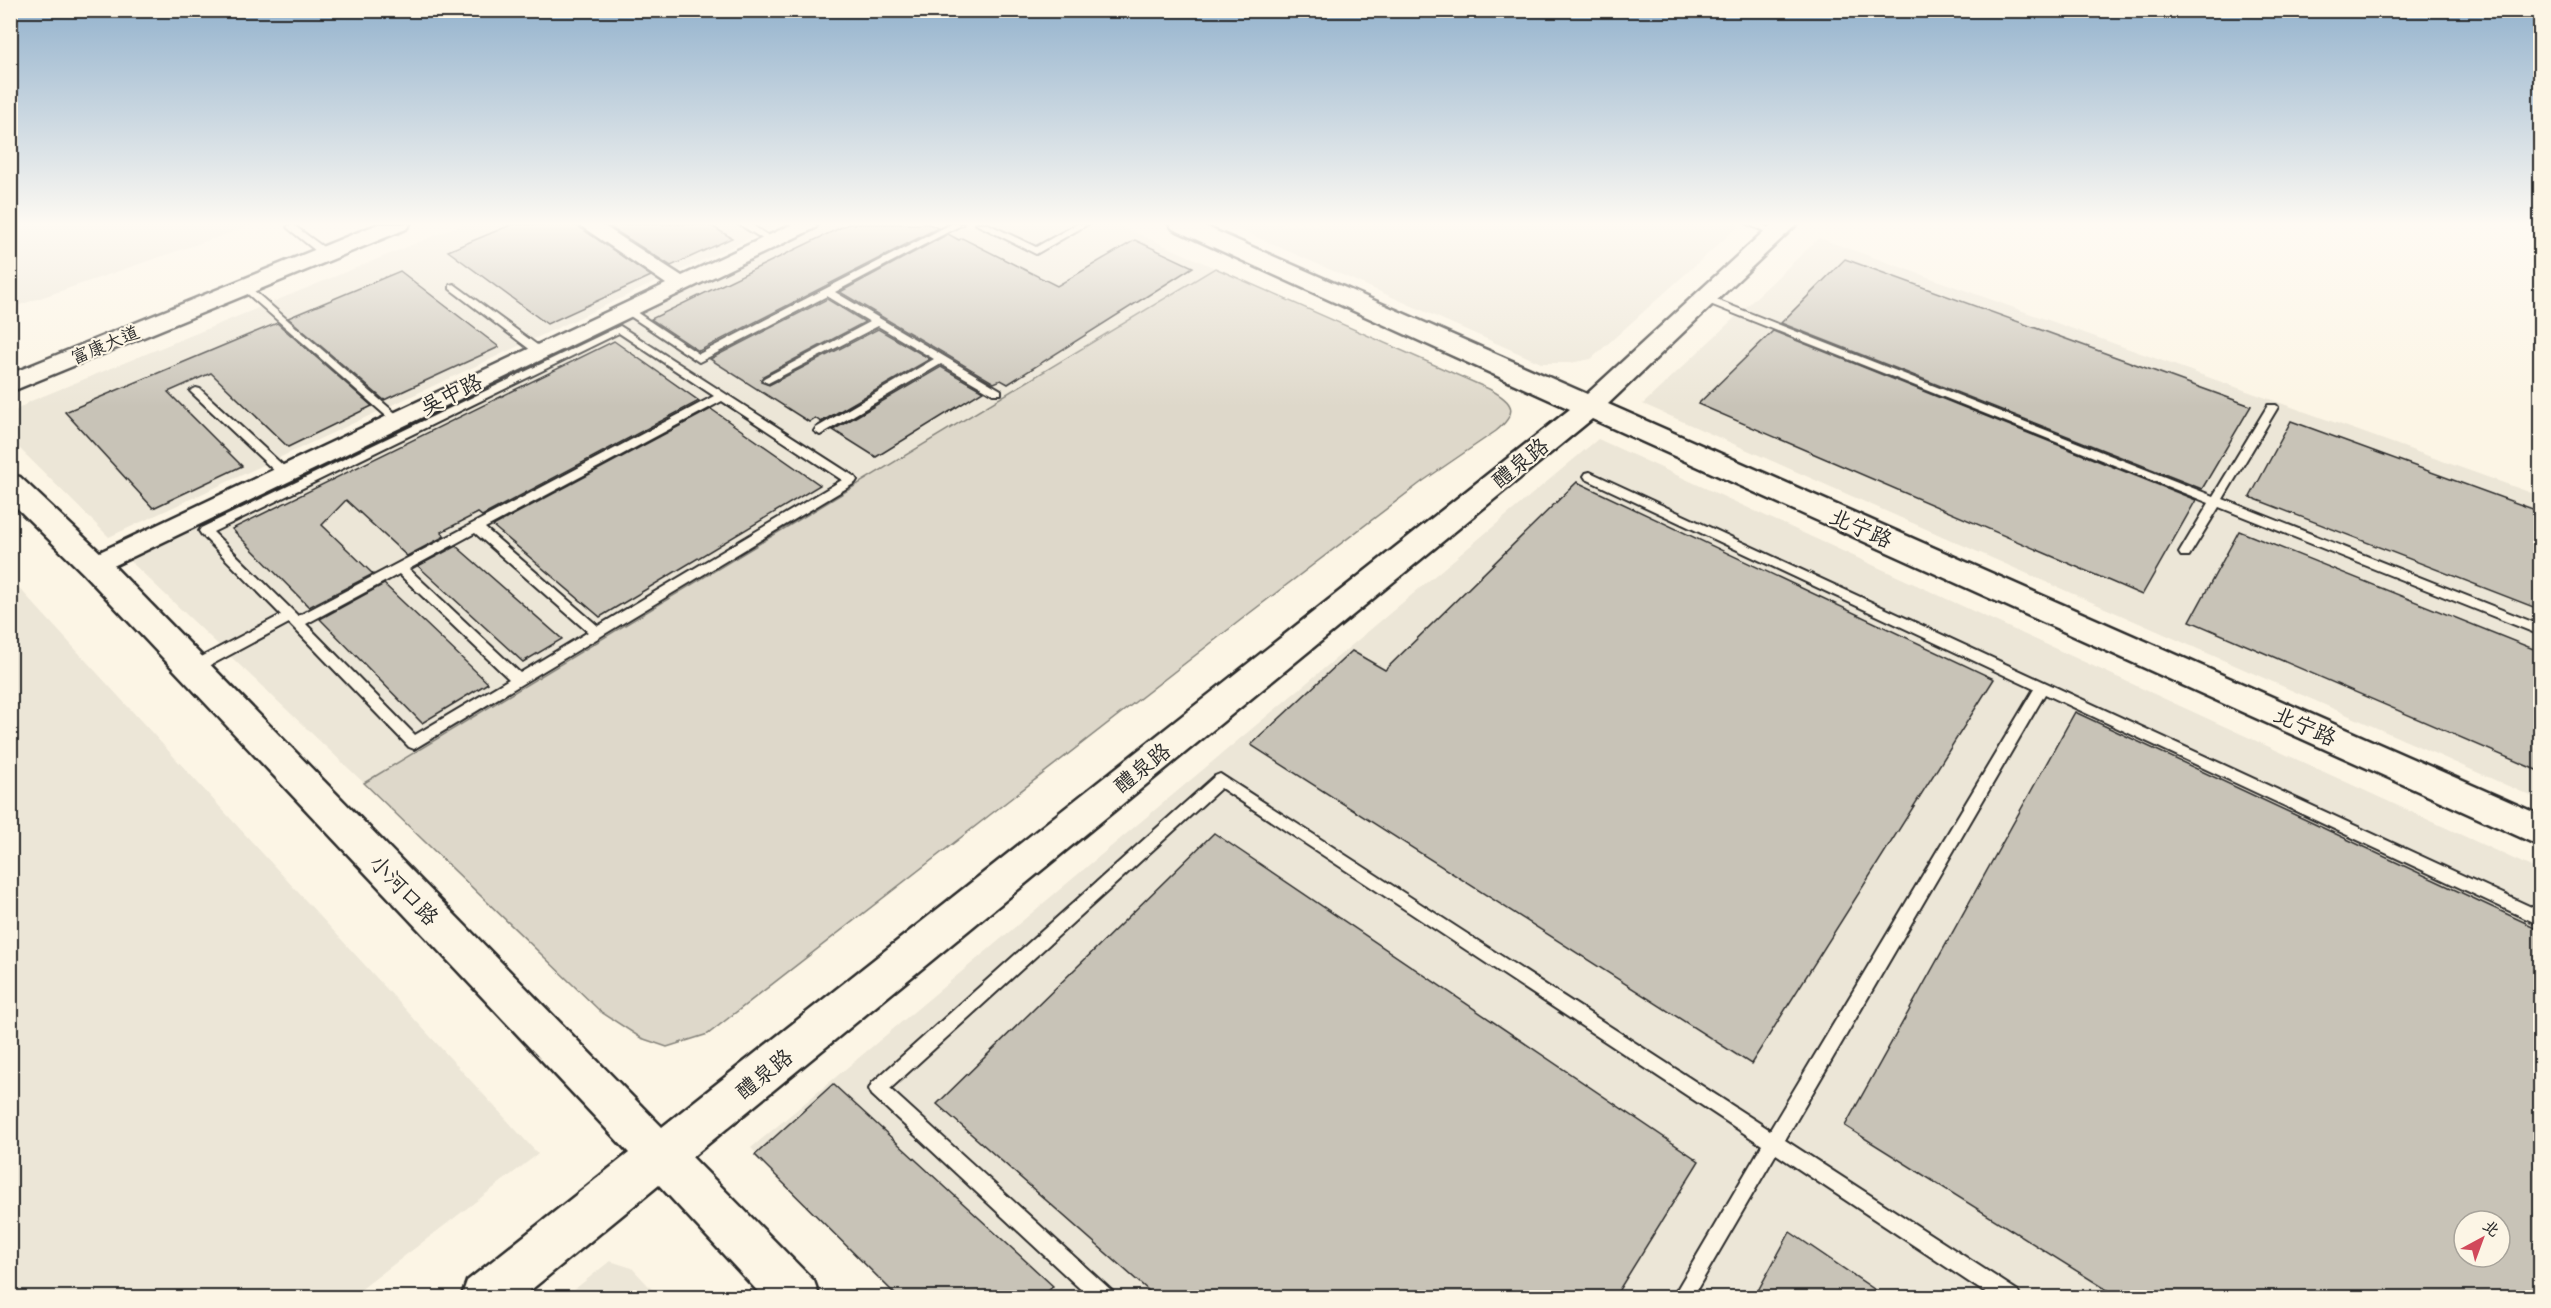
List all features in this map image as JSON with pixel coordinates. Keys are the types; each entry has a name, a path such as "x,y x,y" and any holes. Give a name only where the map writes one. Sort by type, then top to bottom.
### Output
{"street":[{"name":"富康大道","path":"13,379 251,285"},
{"name":"吴中路","path":"94,565 680,285"},
{"name":"北宁路","path":"1317,285 2541,831"},
{"name":"醴泉路","path":"484,1298 661,1158 1589,407 1716,285"},
{"name":"小河口路","path":"10,484 94,565 797,1298"}],"lane":[{"path":"626,310 699,359 840,285"},
{"path":"246,287 398,420"},
{"path":"454,287 540,352"},
{"path":"827,292 997,392"},
{"path":"1704,298 2541,630"},
{"path":"768,380 878,322"},
{"path":"620,330 722,396 851,480 414,743 206,531 620,330"},
{"path":"820,431 942,359"},
{"path":"196,391 285,474"},
{"path":"193,668 400,568 722,396"},
{"path":"2185,553 2272,407"},
{"path":"1590,476 2541,918"},
{"path":"476,527 597,633"},
{"path":"400,568 519,680"},
{"path":"1681,1298 2043,687"},
{"path":"1105,1298 878,1089 1220,780 2011,1298"}],"shaded area":[{"path":"11,285 78,285 11,308"},
{"path":"314,285 649,285 109,537 11,440 10,414 31,401"},
{"path":"700,285 1187,285 364,783 129,560"},
{"path":"1187,285 1254,285 1489,389 1504,398 1510,408 1508,418 1496,431 1423,481 1251,612 708,1034 667,1047 641,1038 601,1012 364,783"},
{"path":"1365,285 1673,285 1591,359 1570,363 1541,363"},
{"path":"1769,285 1950,285 2540,496 2540,800 1643,404"},
{"path":"1598,439 2540,871 2540,1297 899,1297 751,1148"},
{"path":"11,579 538,1154 351,1297 11,1297"},
{"path":"610,1261 632,1268 659,1297 565,1297"}],"building":[{"path":"367,285 418,285 499,347 384,400 288,318"},
{"path":"494,285 631,285 547,324"},
{"path":"721,285 827,285 699,351 651,319"},
{"path":"853,285 1164,285 1008,384 1001,380 994,383 840,292"},
{"path":"1819,285 1917,285 2251,406 2202,489 1781,323"},
{"path":"827,299 865,322 763,376 761,382 769,385 878,329 930,359 821,422 815,418 809,422 710,359"},
{"path":"277,323 372,406 288,447 211,373 168,392 242,466 153,508 65,412"},
{"path":"1773,331 2196,500 2142,595 1698,404"},
{"path":"614,341 699,401 482,516 478,513 441,532 445,536 407,556 346,500 322,525 373,574 309,607 232,529"},
{"path":"941,367 983,391 876,457 833,430"},
{"path":"711,409 820,485 600,617 493,526"},
{"path":"2291,421 2541,512 2541,610 2250,497"},
{"path":"1577,482 1994,679 1751,1064 1251,745 1352,651 1385,670"},
{"path":"2239,531 2541,652 2541,772 2190,621"},
{"path":"456,546 562,639 523,662 418,566"},
{"path":"384,584 488,683 422,723 320,619"},
{"path":"2075,712 2541,930 2541,1298 2120,1298 1845,1126"},
{"path":"1214,833 1699,1161 1614,1298 1157,1298 937,1104"},
{"path":"833,1084 1053,1286 1042,1298 899,1298 755,1155"},
{"path":"1790,1232 1887,1298 1754,1298"}]}
